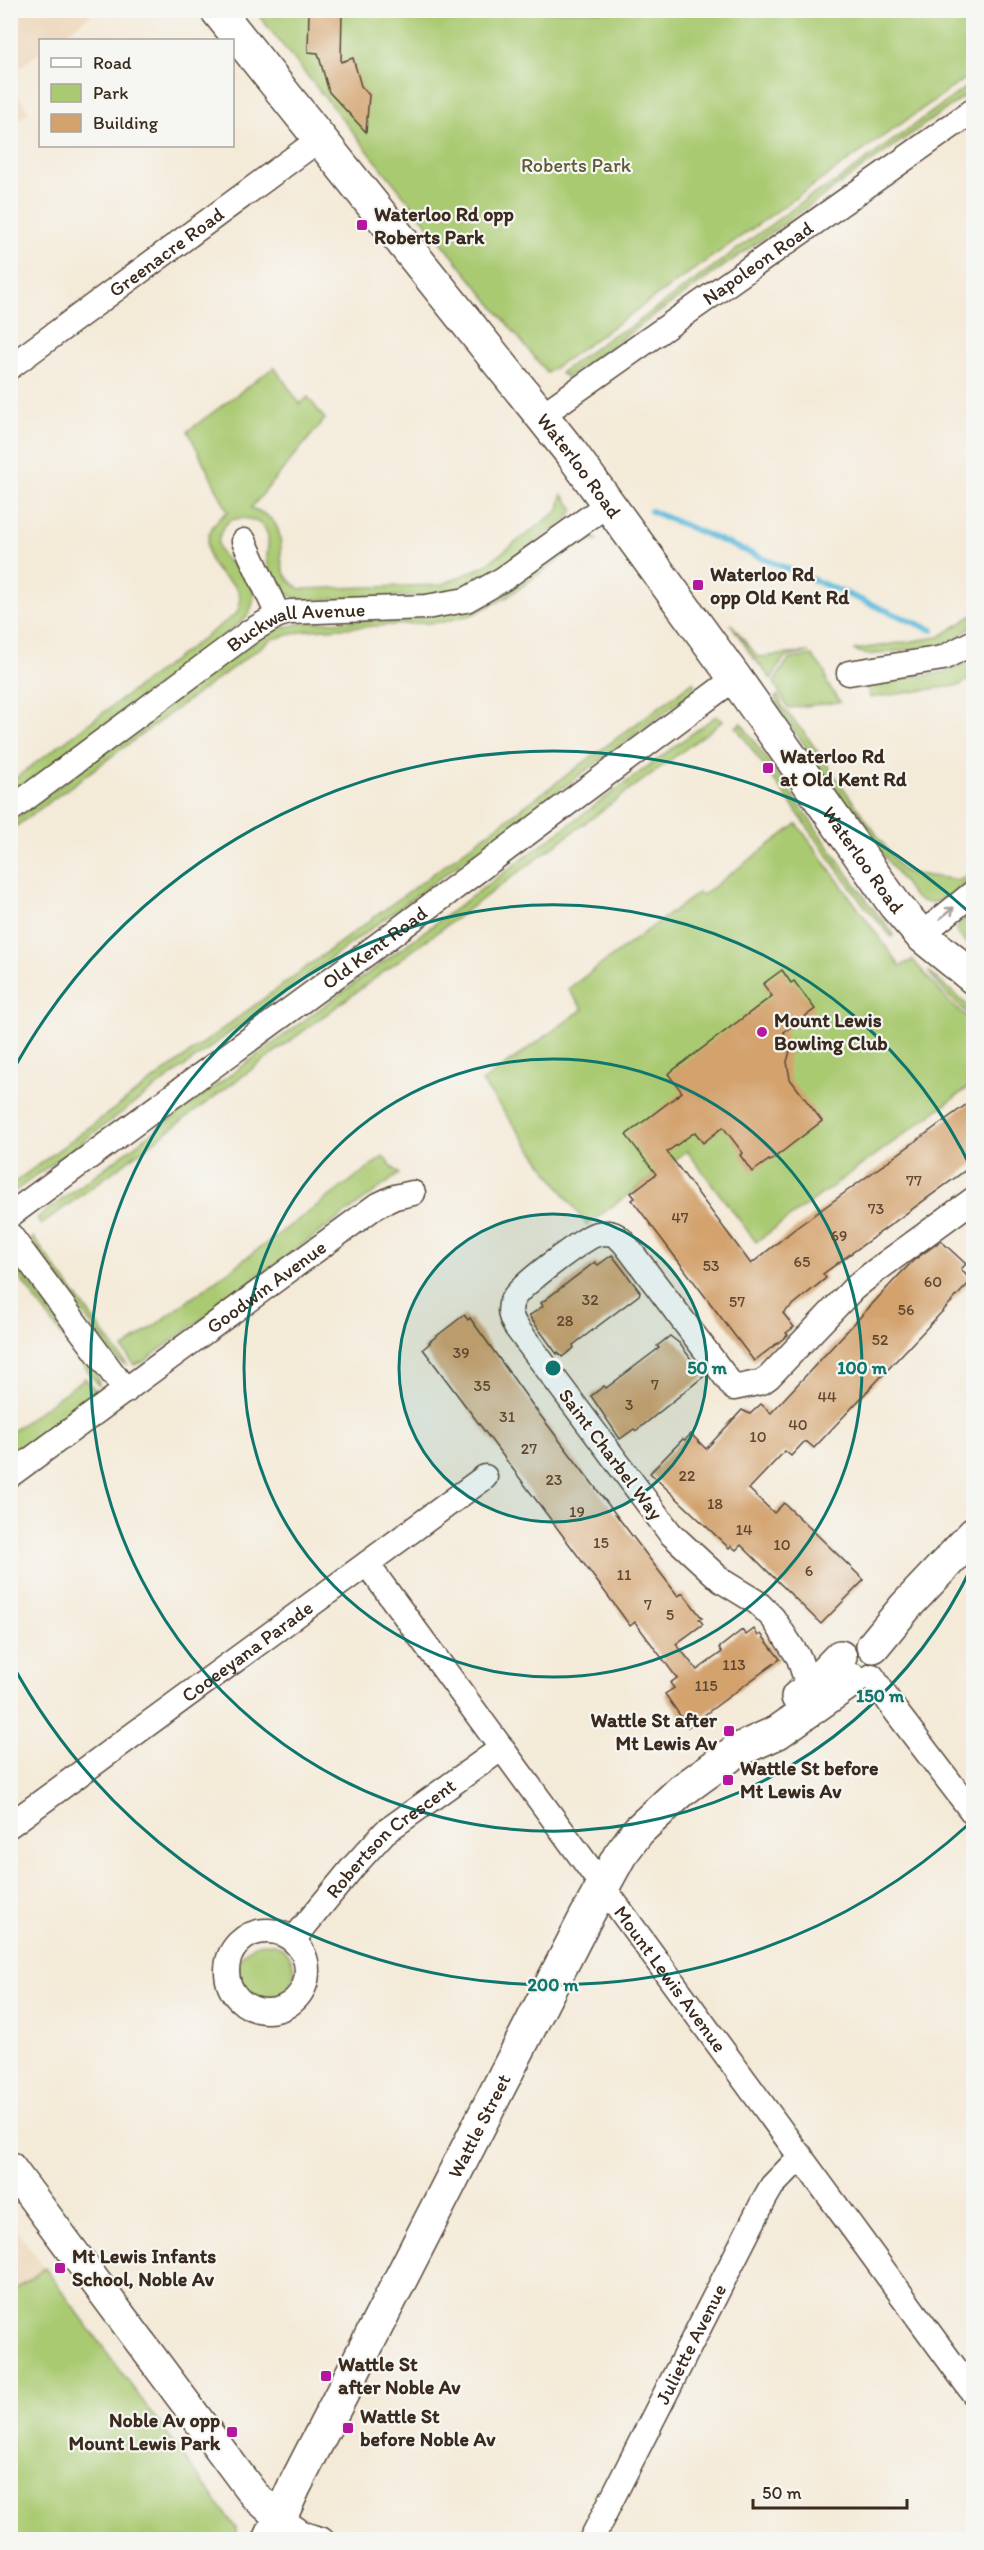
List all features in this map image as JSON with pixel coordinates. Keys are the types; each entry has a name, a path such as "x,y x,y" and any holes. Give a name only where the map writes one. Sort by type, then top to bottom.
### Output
{"main road":[{"name":"Waterloo Road","path":"217,10 542,415 735,678 889,897 921,935 974,978"},
{"name":"Wattle Street","path":"275,2529 297,2480 620,1855 638,1831 681,1791 736,1751 778,1732 859,1665 906,1606 974,1534"},
{"name":"Wattle Street","path":"736,1751 760,1724 809,1689 859,1665"}],"street":[{"name":"Napoleon Road","path":"542,415 974,110"},
{"name":"Greenacre Road","path":"10,367 321,138"},
{"name":"Buckwall Avenue","path":"10,810 251,631 278,615 304,611 426,607 466,600 503,579 608,504"},
{"path":"244,541 278,615"},
{"path":"849,673 943,658 974,642"},
{"name":"Old Kent Road","path":"10,1215 366,954 735,678"},
{"path":"921,935 974,892"},
{"name":"Goodwin Avenue","path":"10,1475 376,1206 395,1197 413,1193"},
{"name":"Saint Charbel Way","path":"809,1689 799,1658 773,1618 758,1603 722,1581 670,1533 516,1327 511,1318 510,1306 515,1296 526,1285 589,1238 603,1233 614,1234 636,1257 734,1388 745,1387 762,1382 774,1373 860,1284 974,1199"},
{"path":"10,1235 126,1390"},
{"name":"Cooeeyana Parade","path":"10,1825 485,1477"},
{"name":"Mount Lewis Avenue","path":"367,1564 974,2394"},
{"path":"859,1665 974,1814"},
{"name":"Robertson Crescent","path":"293,1940 381,1836 502,1748"},
{"name":"Juliette Avenue","path":"591,2540 765,2198 772,2186 801,2156"},
{"path":"10,2167 254,2495 275,2529 302,2533 322,2540"}],"shaded area":[{"path":"11,11 96,11 57,39 39,39 39,53 11,74"},
{"path":"11,85 29,112 10,125"},
{"path":"10,2221 45,2268 11,2293 10,2293"}],"green space":[{"name":"Roberts Park","path":"255,11 973,11 973,73 547,373"},
{"path":"973,82 973,90 567,377 560,373 613,335 629,328 809,197 833,184"},
{"path":"274,367 300,404 308,397 325,419 251,508 267,516 276,526 280,536 283,570 289,580 301,589 441,585 484,566 559,510 562,494 574,509 567,519 498,569 461,590 433,595 302,600 288,594 273,578 267,556 268,537 263,527 248,519 231,520 222,530 218,546 223,556 249,581 253,591 253,604 244,620 11,795 10,782 237,613 240,602 238,591 212,564 207,548 210,531 228,512 188,431"},
{"path":"591,534 598,541 585,541 507,597 471,615 442,622 309,630 272,639 11,830 11,822 264,635 277,629 303,623 421,618 582,536"},
{"path":"973,615 973,626 954,640 937,646 868,655 853,650 939,637"},
{"path":"731,624 758,657 809,652 784,658 771,679"},
{"path":"812,655 825,672 827,683 840,702 788,708 774,682 788,660"},
{"path":"973,659 973,677 960,685 870,698 867,688 875,683 945,672"},
{"path":"693,682 696,688 687,696 11,1194 11,1185"},
{"path":"778,695 783,708 805,734 901,869 908,873 960,880 973,871 973,878 953,894 938,901 922,901 914,897 781,712 775,698"},
{"path":"716,716 723,721 41,1225 37,1218"},
{"path":"741,723 870,905 894,934 892,937 862,903 736,727"},
{"name":"Mount Lewis Bowling Club","path":"797,824 900,966 913,960 948,1001 973,1022 973,1084 756,1242 687,1151 587,1225 482,1082 583,1009 568,989 698,893 701,896"},
{"path":"973,911 973,948 956,931 959,923"},
{"path":"928,971 973,1010 973,1018 947,995"},
{"path":"383,1157 399,1174 143,1362 134,1365 123,1349"},
{"path":"33,1237 127,1365 118,1361 31,1244"},
{"path":"10,1256 97,1373 99,1386 11,1266"},
{"path":"85,1378 97,1392 95,1397 11,1459 11,1432"},
{"path":"261,1943 271,1943 286,1951 292,1960 294,1971 292,1982 286,1991 271,1999 261,1999 250,1994 243,1987 238,1976 238,1966 243,1955 250,1948"},
{"path":"45,2268 236,2528 237,2539 11,2539 11,2293"}],"building":[{"path":"309,10 342,10 341,62 353,58 361,86 369,95 366,132 329,92 318,53 308,52"},
{"path":"782,970 791,983 794,981 815,1009 784,1032 790,1051 787,1062 790,1079 822,1121 752,1172 740,1155 743,1153 723,1127 703,1143 695,1132 667,1152 751,1264 796,1228 974,1099 974,1164 823,1274 826,1278 783,1313 794,1327 786,1333 788,1335 754,1361 632,1200 635,1198 631,1193 656,1174 626,1135 682,1092 668,1074 772,996 763,984"},
{"path":"941,1241 966,1264 961,1269 971,1281 814,1448 804,1442 791,1456 785,1451 749,1489 774,1513 784,1503 864,1580 821,1624 741,1545 736,1550 731,1546 729,1548 650,1473 683,1439 685,1440 691,1434 706,1449 742,1410 750,1414 761,1404 771,1413 900,1274 914,1260"},
{"path":"612,1255 640,1292 639,1295 573,1345 574,1348 562,1357 558,1352 557,1354 529,1316 543,1306 541,1303 595,1262 598,1265"},
{"path":"464,1315 468,1320 470,1318 534,1407 678,1596 683,1593 702,1618 699,1619 703,1624 676,1644 697,1670 722,1652 719,1648 742,1630 746,1635 754,1629 758,1636 761,1634 780,1659 688,1727 665,1694 674,1688 670,1683 677,1678 635,1622 630,1626 423,1349"},
{"path":"670,1336 679,1343 704,1376 636,1431 634,1429 620,1439 591,1396 604,1386 606,1388 659,1348 657,1346"}],"waterway":[{"path":"651,511 932,630"}],"place":[{"name":"Waterloo Rd opp Roberts Park","path":"362,225"},
{"name":"Waterloo Rd opp Old Kent Rd","path":"698,585"},
{"name":"Waterloo Rd at Old Kent Rd","path":"768,768"},
{"name":"Mount Lewis Bowling Club","path":"762,1032"},
{"name":"Wattle St after Mt Lewis Av","path":"729,1731"},
{"name":"Wattle St before Mt Lewis Av","path":"728,1780"},
{"name":"Mt Lewis Infants School, Noble Av","path":"60,2268"},
{"name":"Wattle St after Noble Av","path":"326,2376"},
{"name":"Wattle St before Noble Av","path":"348,2428"},
{"name":"Noble Av opp Mount Lewis Park","path":"232,2432"}]}
